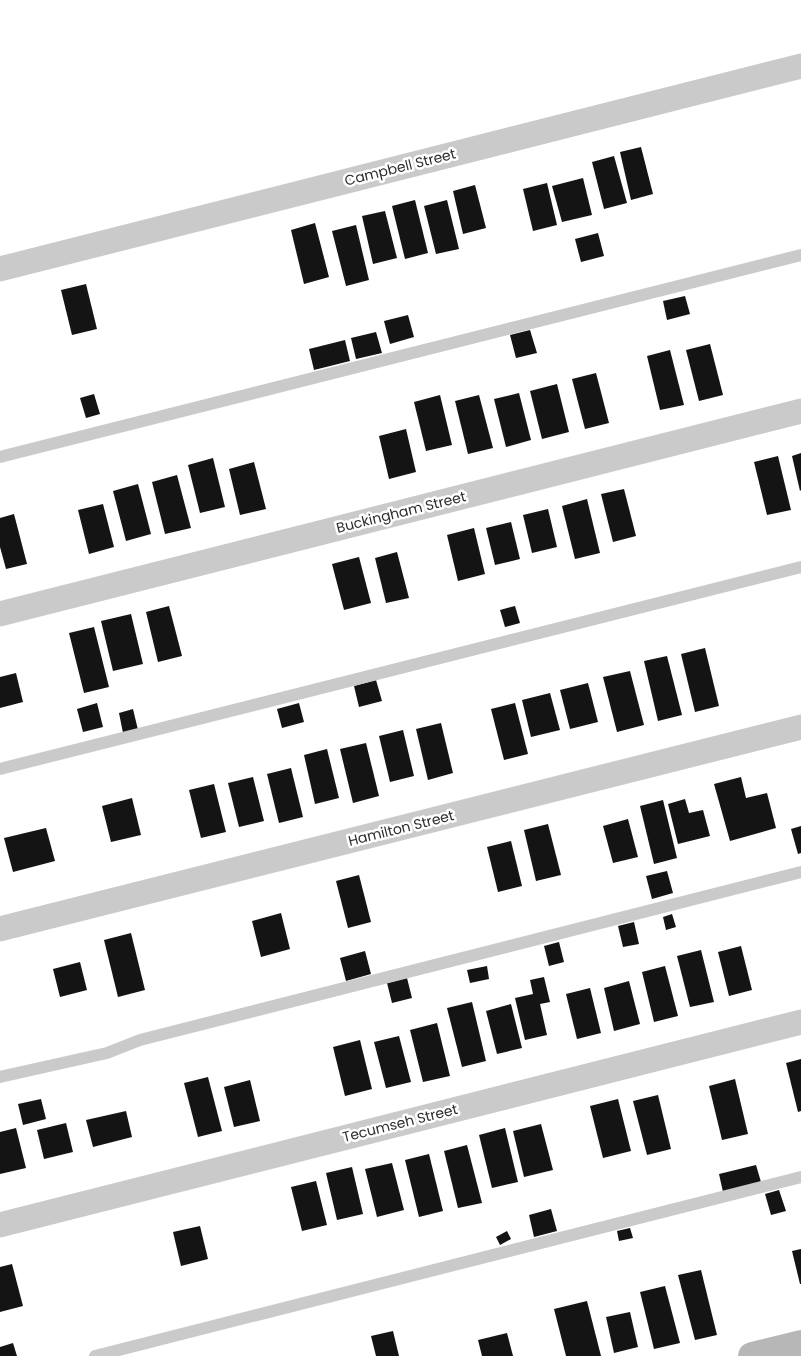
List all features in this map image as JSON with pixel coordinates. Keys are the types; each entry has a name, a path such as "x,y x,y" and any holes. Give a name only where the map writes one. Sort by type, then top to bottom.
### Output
{"street":[{"name":"Campbell Street","path":"0,269 801,66"},
{"name":"Buckingham Street","path":"0,614 801,411"},
{"name":"Hamilton Street","path":"0,929 801,727"},
{"name":"Tecumseh Street","path":"0,1225 801,1022"},
{"path":"752,1356 801,1344"}],"lane":[{"path":"0,457 801,255"},
{"path":"0,769 801,567"},
{"path":"0,1077 107,1053 140,1040 801,872"},
{"path":"94,1356 801,1177"}],"building":[{"path":"641,147 653,194 631,200 620,152"},
{"path":"614,156 627,203 604,209 592,162"},
{"path":"583,178 592,215 562,222 552,186"},
{"path":"547,183 557,225 533,231 523,189"},
{"path":"475,185 486,228 463,234 453,191"},
{"path":"415,200 428,253 405,259 392,206"},
{"path":"447,200 459,249 436,254 424,206"},
{"path":"385,211 397,258 373,264 362,216"},
{"path":"315,223 329,277 304,284 291,230"},
{"path":"356,225 369,280 346,286 332,231"},
{"path":"598,233 604,256 581,262 575,239"},
{"path":"86,284 97,329 72,335 61,290"},
{"path":"685,296 690,314 667,320 663,301"},
{"path":"408,315 414,337 390,344 384,321"},
{"path":"530,330 537,353 516,358 510,335"},
{"path":"376,332 382,353 356,359 351,338"},
{"path":"345,340 350,361 314,370 309,349"},
{"path":"710,344 723,395 699,401 686,350"},
{"path":"670,350 684,405 660,410 647,356"},
{"path":"596,373 609,423 585,429 572,379"},
{"path":"557,384 569,432 542,439 530,391"},
{"path":"519,393 531,440 506,447 494,399"},
{"path":"94,394 100,414 86,418 80,398"},
{"path":"440,395 452,445 426,451 414,402"},
{"path":"479,395 493,448 468,454 455,401"},
{"path":"406,429 416,472 389,479 379,436"},
{"path":"801,453 801,490 800,491 792,456"},
{"path":"778,456 791,510 767,515 754,462"},
{"path":"213,458 225,507 200,513 188,465"},
{"path":"254,462 266,509 240,515 229,469"},
{"path":"177,475 191,528 165,534 152,482"},
{"path":"138,484 151,534 126,541 113,491"},
{"path":"624,489 636,536 613,542 601,494"},
{"path":"587,499 600,553 575,559 562,506"},
{"path":"103,504 114,547 89,554 78,510"},
{"path":"548,509 557,547 532,553 523,515"},
{"path":"14,514 27,564 6,569 0,547 0,518"},
{"path":"511,522 520,559 495,565 486,528"},
{"path":"474,528 485,574 458,581 447,535"},
{"path":"397,552 409,598 386,603 375,558"},
{"path":"359,557 371,603 344,610 332,564"},
{"path":"169,606 182,656 158,662 146,612"},
{"path":"515,606 520,623 505,627 500,610"},
{"path":"131,614 143,664 113,671 101,621"},
{"path":"94,627 109,687 84,693 69,633"},
{"path":"705,648 719,706 695,712 681,654"},
{"path":"667,656 682,715 658,721 644,661"},
{"path":"630,671 644,725 617,732 603,677"},
{"path":"16,673 23,702 0,708 0,677"},
{"path":"376,680 382,701 359,707 354,686"},
{"path":"588,683 598,722 570,729 560,690"},
{"path":"550,693 560,730 531,737 522,700"},
{"path":"97,703 103,727 83,732 77,709"},
{"path":"299,703 304,722 282,728 277,709"},
{"path":"515,703 528,754 504,760 491,709"},
{"path":"133,709 138,730 123,733 119,713"},
{"path":"441,723 453,773 428,780 416,729"},
{"path":"403,730 414,776 390,782 379,736"},
{"path":"366,743 379,796 353,803 340,749"},
{"path":"327,749 339,798 315,804 304,755"},
{"path":"291,768 303,817 279,823 267,774"},
{"path":"253,777 264,821 239,827 228,783"},
{"path":"741,777 746,798 767,793 776,828 730,841 714,784"},
{"path":"214,784 226,832 201,838 189,790"},
{"path":"132,798 141,835 111,842 102,806"},
{"path":"685,799 689,813 703,810 710,836 678,844 668,804"},
{"path":"663,800 677,858 654,864 640,806"},
{"path":"628,819 638,857 613,863 603,826"},
{"path":"548,824 561,875 536,881 524,830"},
{"path":"801,826 801,853 798,854 791,829"},
{"path":"46,828 55,861 13,872 4,838"},
{"path":"511,841 522,886 498,892 487,847"},
{"path":"667,871 673,893 652,899 646,876"},
{"path":"359,875 371,922 348,928 336,881"},
{"path":"281,913 290,949 261,957 252,921"},
{"path":"672,914 676,927 666,930 663,917"},
{"path":"634,922 639,944 623,947 618,926"},
{"path":"131,933 145,990 118,997 104,940"},
{"path":"559,942 564,962 549,966 544,946"},
{"path":"741,946 752,990 729,996 718,952"},
{"path":"701,950 714,1002 690,1007 677,956"},
{"path":"365,951 371,974 346,981 340,958"},
{"path":"80,962 87,990 60,997 53,969"},
{"path":"487,966 489,979 470,983 467,970"},
{"path":"665,966 678,1016 654,1022 642,972"},
{"path":"544,977 550,1002 540,1004 547,1035 525,1040 515,998 533,994 530,980"},
{"path":"407,978 412,998 392,1003 387,983"},
{"path":"629,981 640,1024 614,1031 604,988"},
{"path":"590,988 601,1033 577,1039 566,994"},
{"path":"472,1002 486,1061 462,1067 447,1008"},
{"path":"511,1004 522,1048 497,1054 486,1011"},
{"path":"437,1023 450,1076 423,1082 410,1030"},
{"path":"399,1036 411,1082 386,1088 374,1042"},
{"path":"360,1040 372,1089 345,1096 333,1047"},
{"path":"801,1059 801,1111 798,1112 786,1063"},
{"path":"208,1077 222,1131 198,1137 184,1083"},
{"path":"735,1079 748,1134 722,1140 709,1086"},
{"path":"250,1080 260,1121 234,1127 224,1087"},
{"path":"658,1095 671,1149 647,1155 633,1101"},
{"path":"41,1099 46,1119 23,1125 18,1104"},
{"path":"618,1099 631,1151 603,1158 590,1106"},
{"path":"126,1111 132,1137 93,1147 86,1120"},
{"path":"66,1123 73,1152 44,1159 37,1130"},
{"path":"541,1124 553,1170 524,1177 513,1131"},
{"path":"16,1128 26,1168 0,1174 0,1132"},
{"path":"505,1128 518,1182 492,1188 479,1135"},
{"path":"467,1145 482,1203 458,1208 444,1151"},
{"path":"429,1154 443,1211 419,1217 405,1160"},
{"path":"392,1163 404,1210 377,1217 365,1169"},
{"path":"756,1165 761,1182 723,1192 719,1174"},
{"path":"352,1167 363,1214 337,1220 326,1173"},
{"path":"316,1181 327,1225 302,1231 291,1187"},
{"path":"779,1190 786,1211 771,1215 765,1194"},
{"path":"551,1209 557,1231 534,1237 529,1215"},
{"path":"200,1226 208,1259 181,1266 173,1232"},
{"path":"630,1228 633,1238 619,1241 617,1231"},
{"path":"507,1231 511,1239 500,1245 496,1237"},
{"path":"801,1249 801,1284 800,1284 792,1251"},
{"path":"12,1264 23,1306 0,1312 0,1267"},
{"path":"701,1270 717,1335 695,1340 678,1275"},
{"path":"665,1286 680,1343 654,1349 640,1292"},
{"path":"587,1301 601,1356 566,1356 554,1309"},
{"path":"630,1312 638,1347 614,1353 606,1317"},
{"path":"393,1331 399,1356 376,1356 371,1336"},
{"path":"507,1333 513,1356 482,1356 478,1340"},
{"path":"13,1343 17,1356 0,1356 0,1347"}]}
